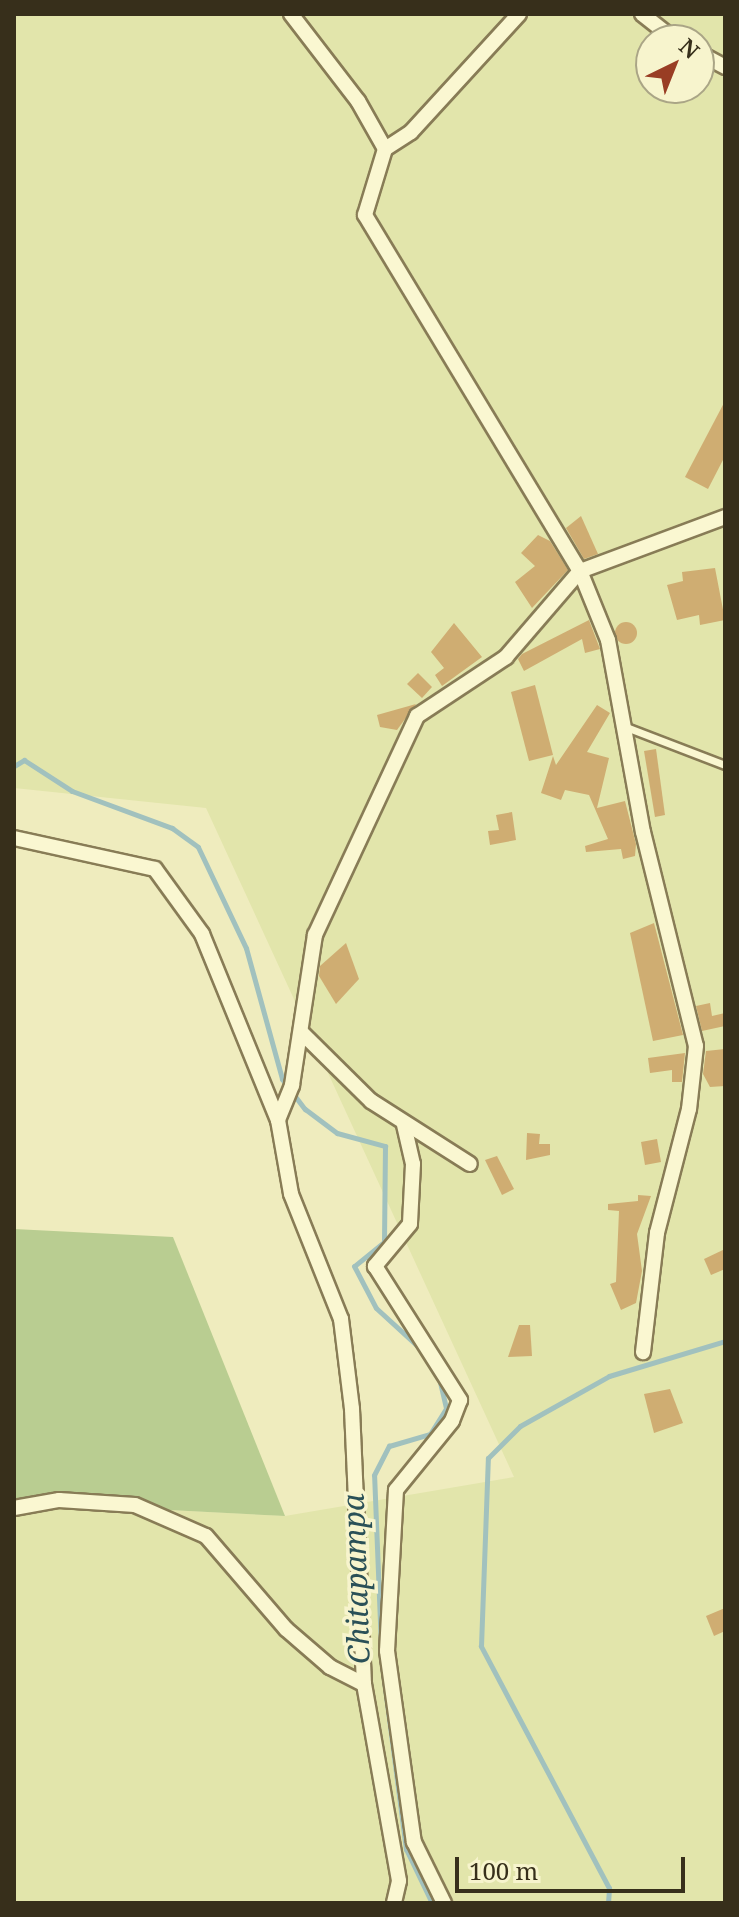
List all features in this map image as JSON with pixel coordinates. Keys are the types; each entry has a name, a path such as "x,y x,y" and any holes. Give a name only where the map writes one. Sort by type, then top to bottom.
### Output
{"street":[{"path":"291,14 358,101 385,149"},
{"path":"519,14 411,132 385,149 365,215 580,571 608,640 643,832 696,1046 689,1109 657,1233 643,1352"},
{"path":"281,1116 292,1085 303,1034 315,935 417,716 506,657 580,571 725,517"},
{"path":"14,838 155,869 202,934 281,1116 291,1194 341,1319 352,1409 364,1684 399,1881 394,1903"},
{"path":"303,1034 404,1125 470,1164"},
{"path":"404,1125 413,1164 410,1224 375,1266 460,1400 452,1421 396,1490 387,1651 414,1842 444,1903"},
{"path":"14,1508 59,1500 135,1505 206,1536 286,1629 330,1667 364,1684"}],"lane":[{"path":"626,727 725,765"}],"green space":[{"path":"14,14 725,14 725,1903 14,1903 14,1502 285,1516 514,1477 206,808 14,788"},
{"path":"14,1229 173,1237 285,1516 14,1502"}],"building":[{"path":"725,401 725,456 708,489 685,477"},
{"path":"581,516 598,554 584,559 566,528"},
{"path":"538,535 550,541 568,570 532,608 515,582 535,566 521,553"},
{"path":"715,568 725,620 700,625 699,615 677,620 667,585 683,581 682,572"},
{"path":"589,620 600,649 585,653 582,639 524,671 518,659 522,654"},
{"path":"626,622 634,625 637,633 634,641 626,644 618,641 615,633 618,625"},
{"path":"454,623 482,657 442,686 435,675 444,668 431,652"},
{"path":"418,673 432,687 422,698 407,684"},
{"path":"535,685 553,755 529,761 511,692"},
{"path":"416,704 397,730 380,727 377,715"},
{"path":"597,705 610,713 587,752 609,758 597,808 625,801 636,844 635,856 623,859 621,849 586,852 585,846 608,839 589,795 565,790 561,800 541,793 553,756 556,765"},
{"path":"656,749 665,815 655,817 644,751"},
{"path":"512,812 516,840 490,845 488,831 499,830 496,815"},
{"path":"654,923 683,1035 653,1041 630,933"},
{"path":"346,943 359,979 336,1004 319,976 320,966"},
{"path":"710,1003 712,1016 725,1013 725,1026 702,1031 696,1006"},
{"path":"725,1049 725,1086 710,1087 703,1074 706,1051"},
{"path":"685,1053 682,1082 672,1082 672,1070 650,1073 648,1058"},
{"path":"527,1133 540,1134 539,1144 550,1144 550,1155 526,1160"},
{"path":"657,1139 661,1162 645,1165 641,1142"},
{"path":"497,1156 514,1189 502,1195 485,1160"},
{"path":"638,1195 651,1196 637,1234 642,1271 636,1303 621,1310 610,1284 616,1282 619,1211 608,1210 608,1204 638,1201"},
{"path":"725,1249 725,1269 711,1275 704,1259"},
{"path":"519,1325 530,1325 532,1356 508,1357"},
{"path":"670,1389 683,1423 654,1433 644,1394"},
{"path":"725,1608 725,1631 714,1636 706,1616"}],"waterway":[{"name":"Chitapampa","path":"14,766 24,760 72,791 172,828 198,847 246,948 282,1079 305,1109 337,1133 385,1146 384,1242 354,1266 376,1308 422,1350"},
{"path":"608,1903 609,1888 481,1646 488,1458 520,1426 609,1376 725,1341"},
{"name":"Chitapampa","path":"381,1647 374,1475 389,1446 430,1434 446,1408 439,1377"},
{"name":"Chitapampa","path":"381,1657 406,1849 432,1903"}]}
